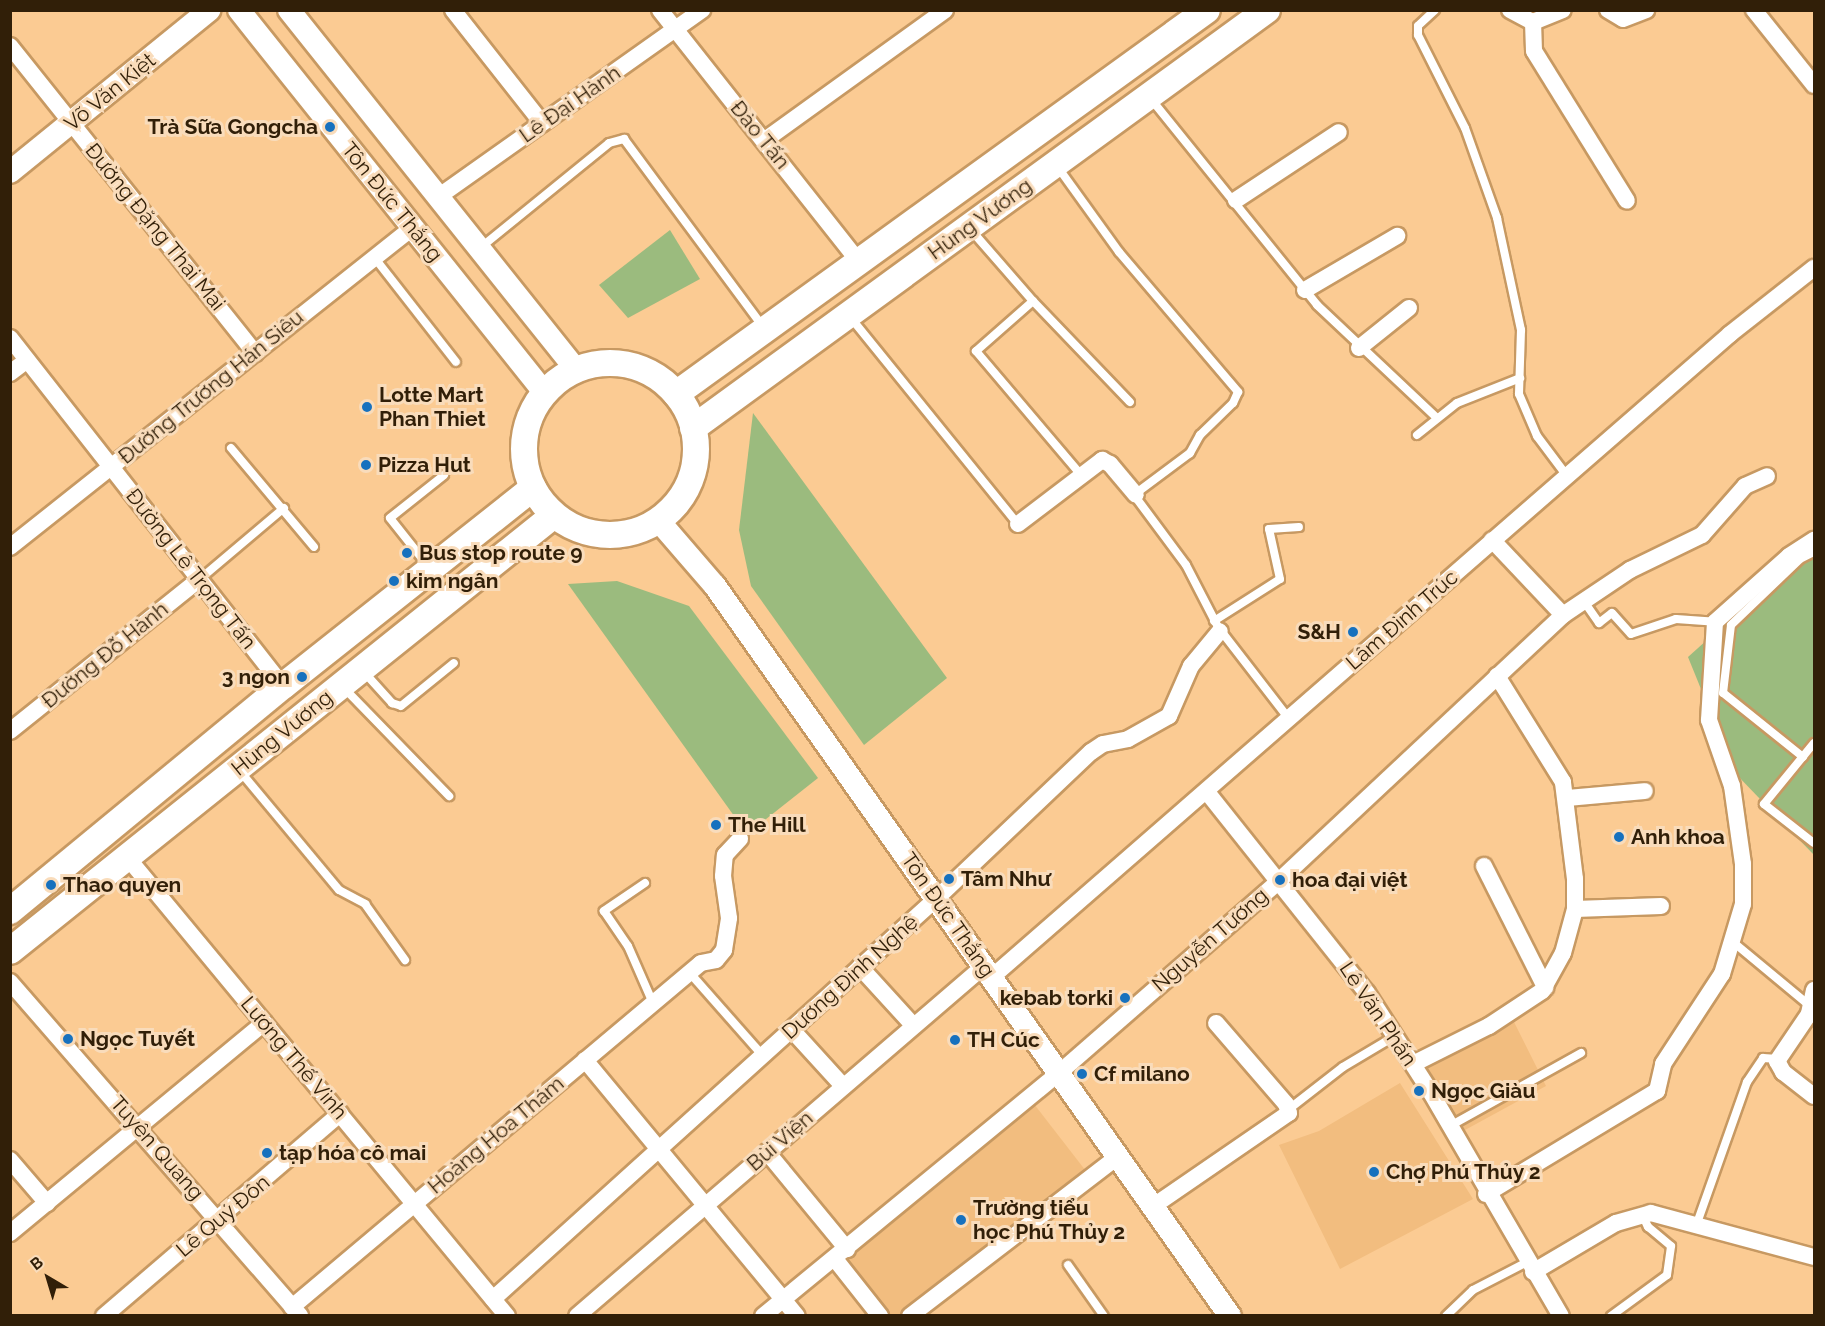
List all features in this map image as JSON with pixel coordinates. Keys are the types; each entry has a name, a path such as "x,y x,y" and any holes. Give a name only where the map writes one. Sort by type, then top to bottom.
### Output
{"main road":[{"name":"Hùng Vương","path":"676,394 1207,10"},
{"name":"Hùng Vương","path":"693,428 1267,10"},
{"path":"1127,68 1149,96"},
{"path":"609,364 641,368 676,394 693,428 696,454 690,480 677,502 658,520 633,532 605,535 578,529 554,515 533,488 525,464 524,439 531,414 545,393 576,370 609,364"},
{"name":"Hùng Vương","path":"10,911 283,686 533,488"},
{"name":"Hùng Vương","path":"10,951 554,515"}],"street":[{"name":"Võ Văn Kiệt","path":"10,172 209,10"},
{"name":"Tôn Đức Thắng","path":"239,10 545,393"},
{"name":"Tôn Đức Thắng","path":"289,10 576,370"},
{"path":"453,10 542,123"},
{"name":"Đào Tấn","path":"660,10 765,140 859,262"},
{"name":"Lê Đại Hành","path":"438,197 702,10"},
{"path":"765,140 945,10"},
{"path":"1510,10 1533,22 1563,10"},
{"path":"1608,10 1623,19 1646,10"},
{"path":"1754,10 1815,85"},
{"path":"1533,22 1534,51 1627,201"},
{"name":"Đường Đặng Thai Mai","path":"10,46 255,352"},
{"path":"1236,200 1339,132"},
{"name":"Đường Trương Hán Siêu","path":"10,547 412,228"},
{"path":"1305,290 1397,236"},
{"name":"Lâm Đình Trúc","path":"988,972 1207,792 1492,540 1730,334 1815,268"},
{"path":"1359,348 1409,308"},
{"name":"Đường Lê Trọng Tấn","path":"10,338 283,686"},
{"path":"10,373 27,360"},
{"path":"1018,524 1082,475 1106,460 1136,495"},
{"name":"Nguyễn Tương","path":"764,1316 1059,1073 1280,880 1563,615 1630,570 1702,536 1745,486 1767,476"},
{"name":"Tôn Đức Thắng","path":"658,520 715,586 938,898 1224,1314"},
{"path":"1492,540 1563,615"},
{"path":"1486,1194 1656,1092 1663,1064 1722,974 1743,903 1743,864 1732,786 1709,720 1715,622 1789,556 1815,540"},
{"name":"Đường Đỗ Hành","path":"10,731 200,579"},
{"name":"Dương Đình Nghệ","path":"493,1299 938,898 1092,752 1103,744 1128,739 1169,716 1191,666 1217,626"},
{"path":"1413,1064 1490,1026 1545,987 1563,953 1575,909 1567,798 1556,769 1497,676"},
{"path":"1567,798 1645,791"},
{"name":"Lê Văn Phấn","path":"1207,792 1280,880 1395,1036 1449,1126 1486,1194 1561,1316"},
{"name":"Hoàng Hoa Thám","path":"296,1311 414,1204 653,1003 695,968 716,960 724,950 729,918 723,876 725,855 740,839"},
{"name":"Lương Thế Vinh","path":"127,857 507,1316"},
{"path":"1484,866 1545,987"},
{"path":"1575,909 1661,906"},
{"path":"861,967 913,1025"},
{"name":"Bùi Viện","path":"577,1316 913,1025 988,972"},
{"name":"Tuyên Quang","path":"10,982 141,1129 296,1311"},
{"path":"1815,990 1812,1009 1778,1059 1783,1072 1815,1096"},
{"path":"10,1233 141,1129 264,1023"},
{"path":"1152,1207 1288,1116 1289,1109 1216,1023"},
{"path":"792,1030 843,1086"},
{"path":"585,1060 785,1298 797,1316"},
{"name":"Lê Quý Đôn","path":"105,1316 340,1114"},
{"path":"767,1152 841,1254 879,1316"},
{"path":"910,1316 1117,1157"},
{"path":"10,1160 47,1203"},
{"path":"1530,1267 1616,1223 1642,1214 1815,1257"}],"lane":[{"path":"1435,10 1418,26 1418,35 1465,128 1497,218 1521,330 1519,394 1526,414 1567,476"},
{"path":"1149,96 1236,200 1305,290 1359,348 1400,380 1437,418"},
{"path":"479,249 609,143 624,139 765,330"},
{"path":"1056,165 1119,252 1238,392 1233,403 1200,435 1190,453 1136,495 1186,565 1217,626 1289,720"},
{"path":"969,228 1033,301 1130,402"},
{"path":"374,257 456,362"},
{"path":"1033,301 976,351 1082,475"},
{"path":"849,315 1018,524"},
{"path":"1417,435 1457,404 1520,378"},
{"path":"231,448 284,508 314,547"},
{"path":"430,569 390,518 444,475"},
{"path":"200,579 284,508"},
{"path":"1217,626 1280,579 1269,529 1299,527"},
{"path":"1803,757 1723,693 1731,625 1800,559 1815,552"},
{"path":"1583,600 1599,623 1612,613 1630,634 1676,619 1715,622"},
{"path":"362,669 392,703 401,706 454,663"},
{"path":"342,685 449,796"},
{"path":"1815,743 1764,804 1815,843"},
{"path":"238,769 339,890 365,904 405,960"},
{"path":"645,883 604,911 628,946 653,1003"},
{"path":"1733,942 1812,1009"},
{"path":"695,968 763,1056"},
{"path":"1289,1109 1343,1067 1395,1036"},
{"path":"1449,1126 1581,1053"},
{"path":"1696,1226 1747,1082 1762,1058 1778,1059"},
{"path":"1611,1316 1667,1275 1671,1246 1648,1227 1642,1214"},
{"path":"1068,1265 1104,1316"},
{"path":"1446,1316 1473,1290 1530,1267"}],"shaded area":[{"path":"1511,1016 1546,1086 1465,1130 1420,1062"},
{"name":"Chợ Phú Thủy 2","path":"1400,1083 1473,1199 1340,1269 1279,1145 1319,1131"},
{"name":"Trường tiểu học Phú Thủy 2","path":"1034,1104 1089,1175 900,1315 879,1315 838,1265"}],"green space":[{"path":"670,230 700,279 628,318 599,285"},
{"path":"753,413 947,678 864,745 751,586 739,530"},
{"path":"1814,548 1814,855 1735,773 1688,657 1805,552"},
{"path":"617,581 689,606 818,778 747,834 568,584"}],"place":[{"name":"Trà Sữa Gongcha","path":"330,127"},
{"name":"Lotte Mart Phan Thiet","path":"367,407"},
{"name":"Pizza Hut","path":"366,465"},
{"name":"Bus stop route 9","path":"407,553"},
{"name":"kim ngân","path":"394,581"},
{"name":"S&H","path":"1353,632"},
{"name":"3 ngon","path":"302,677"},
{"name":"The Hill","path":"716,825"},
{"name":"Anh khoa","path":"1619,837"},
{"name":"Tâm Như","path":"949,879"},
{"name":"hoa đại việt","path":"1280,880"},
{"name":"Thao quyen","path":"51,885"},
{"name":"kebab torki","path":"1125,998"},
{"name":"Ngọc Tuyết","path":"68,1039"},
{"name":"TH Cúc","path":"955,1040"},
{"name":"Cf milano","path":"1082,1074"},
{"name":"Ngọc Giàu","path":"1419,1091"},
{"name":"tạp hóa cô mai","path":"267,1153"},
{"name":"Chợ Phú Thủy 2","path":"1374,1172"},
{"name":"Trường tiểu học Phú Thủy 2","path":"961,1220"}]}
